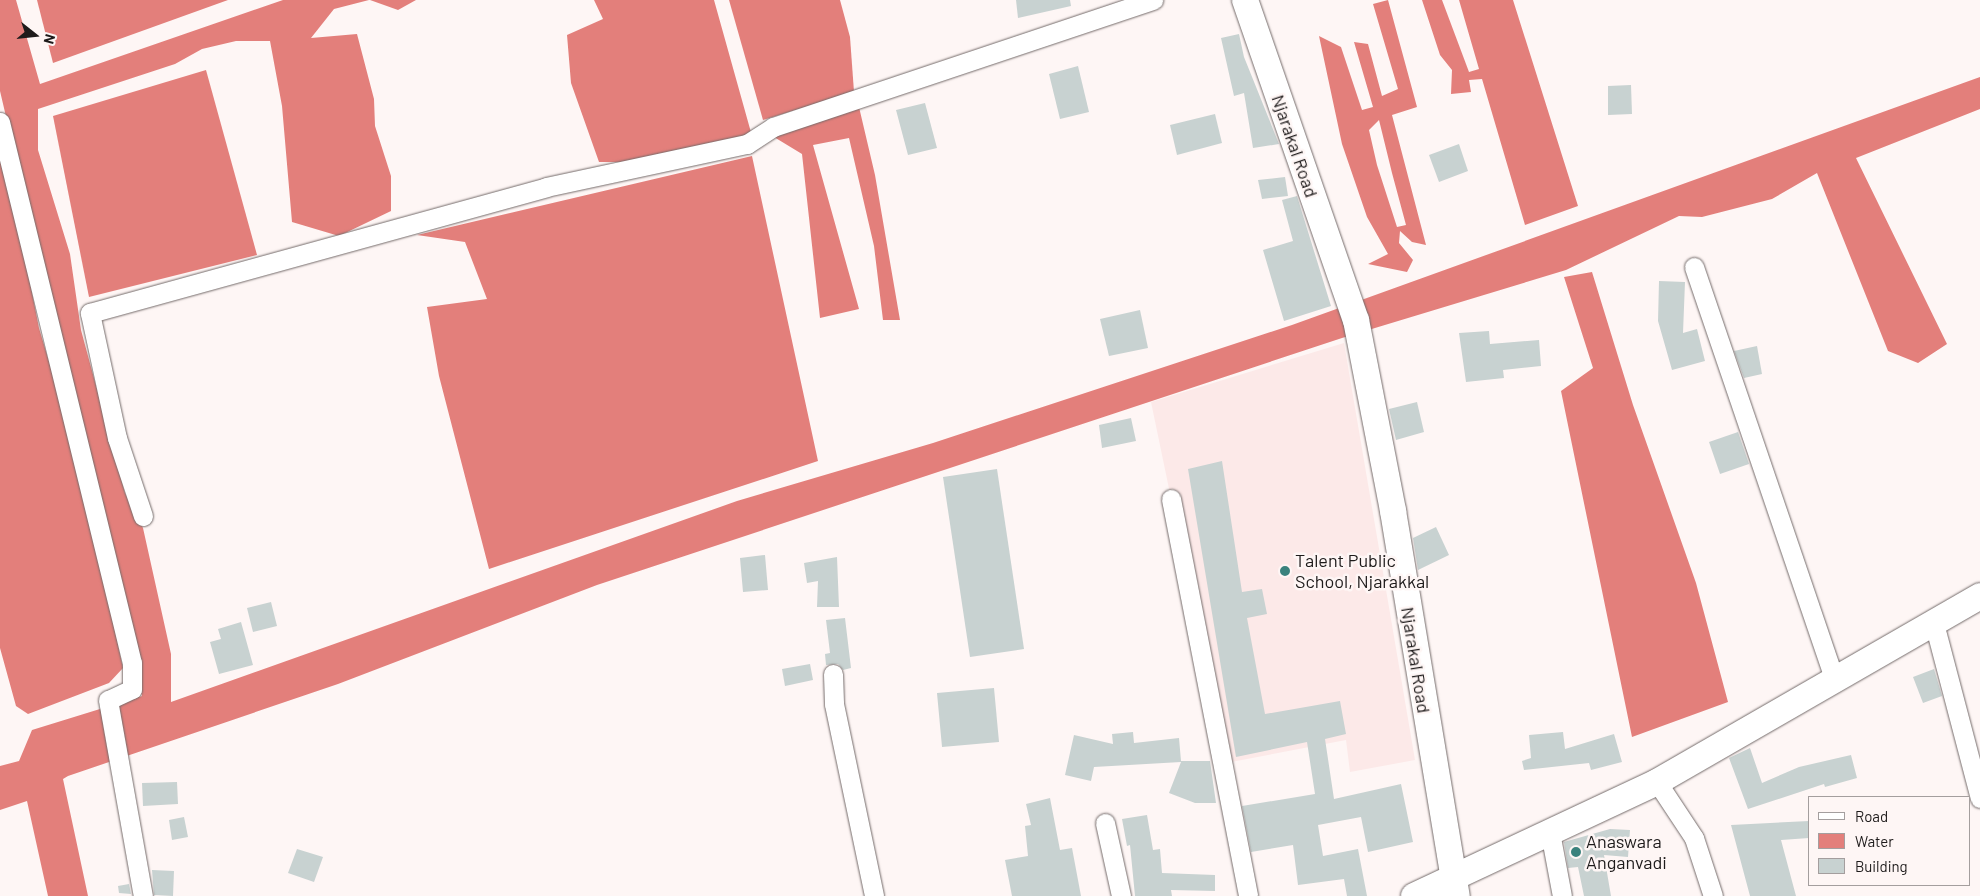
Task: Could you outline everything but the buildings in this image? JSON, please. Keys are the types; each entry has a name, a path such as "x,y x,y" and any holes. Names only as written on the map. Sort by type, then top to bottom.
{"main road":[{"name":"Njarakal Road","path":"1245,0 1346,293 1357,336 1393,511 1456,888"},
{"path":"1414,896 1456,888 1550,832 1657,782 1980,596"}],"street":[{"path":"143,516 117,438 90,313 546,187 747,144 773,127 1153,0"},
{"path":"0,122 132,663 132,689 108,700 143,896"},
{"path":"1694,267 1834,679"},
{"path":"1172,499 1248,896"},
{"path":"1934,623 1980,798"},
{"path":"833,674 834,704 874,896"},
{"path":"1657,782 1694,838 1713,896"},
{"path":"1105,823 1121,896"},
{"path":"1550,832 1562,896"}],"shaded area":[{"name":"Talent Public School, Njarakkal","path":"1344,343 1415,760 1350,772 1346,740 1226,763 1151,402"}],"water":[{"path":"0,0 16,0 40,84 283,0 369,0 334,9 311,38 357,34 374,99 375,126 391,176 391,211 339,236 292,222 282,106 270,41 236,41 202,49 175,64 38,109 38,150 70,254 81,330 125,493 143,528 171,654 171,702 737,501 933,443 1292,325 1980,77 1980,109 1856,158 1947,344 1918,363 1888,351 1817,173 1772,199 1702,217 1679,216 1566,270 1342,338 597,585 338,684 68,776 63,779 88,896 48,896 27,801 0,810 0,766 19,761 32,730 142,696 0,91"},
{"path":"37,0 228,0 53,63"},
{"path":"370,0 416,0 398,10"},
{"path":"594,0 714,0 752,136 627,162 599,162 571,83 567,35 603,19"},
{"path":"729,0 840,0 850,37 854,92 763,120"},
{"path":"1388,0 1417,107 1392,115 1426,245 1412,242 1400,231 1399,243 1413,260 1407,272 1368,264 1388,254 1367,217 1342,144 1319,36 1341,47 1362,110 1373,107 1354,42 1368,44 1382,96 1398,89 1373,4","holes":["1379,120 1406,225 1397,227 1377,165 1369,130"]},
{"path":"1422,0 1442,0 1469,72 1479,69 1459,0 1513,0 1578,206 1525,225 1482,79 1469,80 1471,92 1451,94 1452,70 1440,55"},
{"path":"206,70 257,255 89,297 53,116"},
{"path":"859,107 875,175 900,320 883,320 874,246 849,138 813,145 859,309 820,318 802,154 774,137"},
{"path":"0,130 39,328 81,469 123,668 109,683 28,714 16,706 0,648"},
{"path":"752,156 818,461 489,569 439,376 427,307 487,299 465,242 417,235"},
{"path":"1592,272 1633,405 1696,583 1728,702 1632,737 1561,391 1593,368 1564,277"}],"place":[{"name":"Talent Public School, Njarakkal","path":"1285,571"},
{"name":"Anaswara Anganvadi","path":"1576,852"}]}
